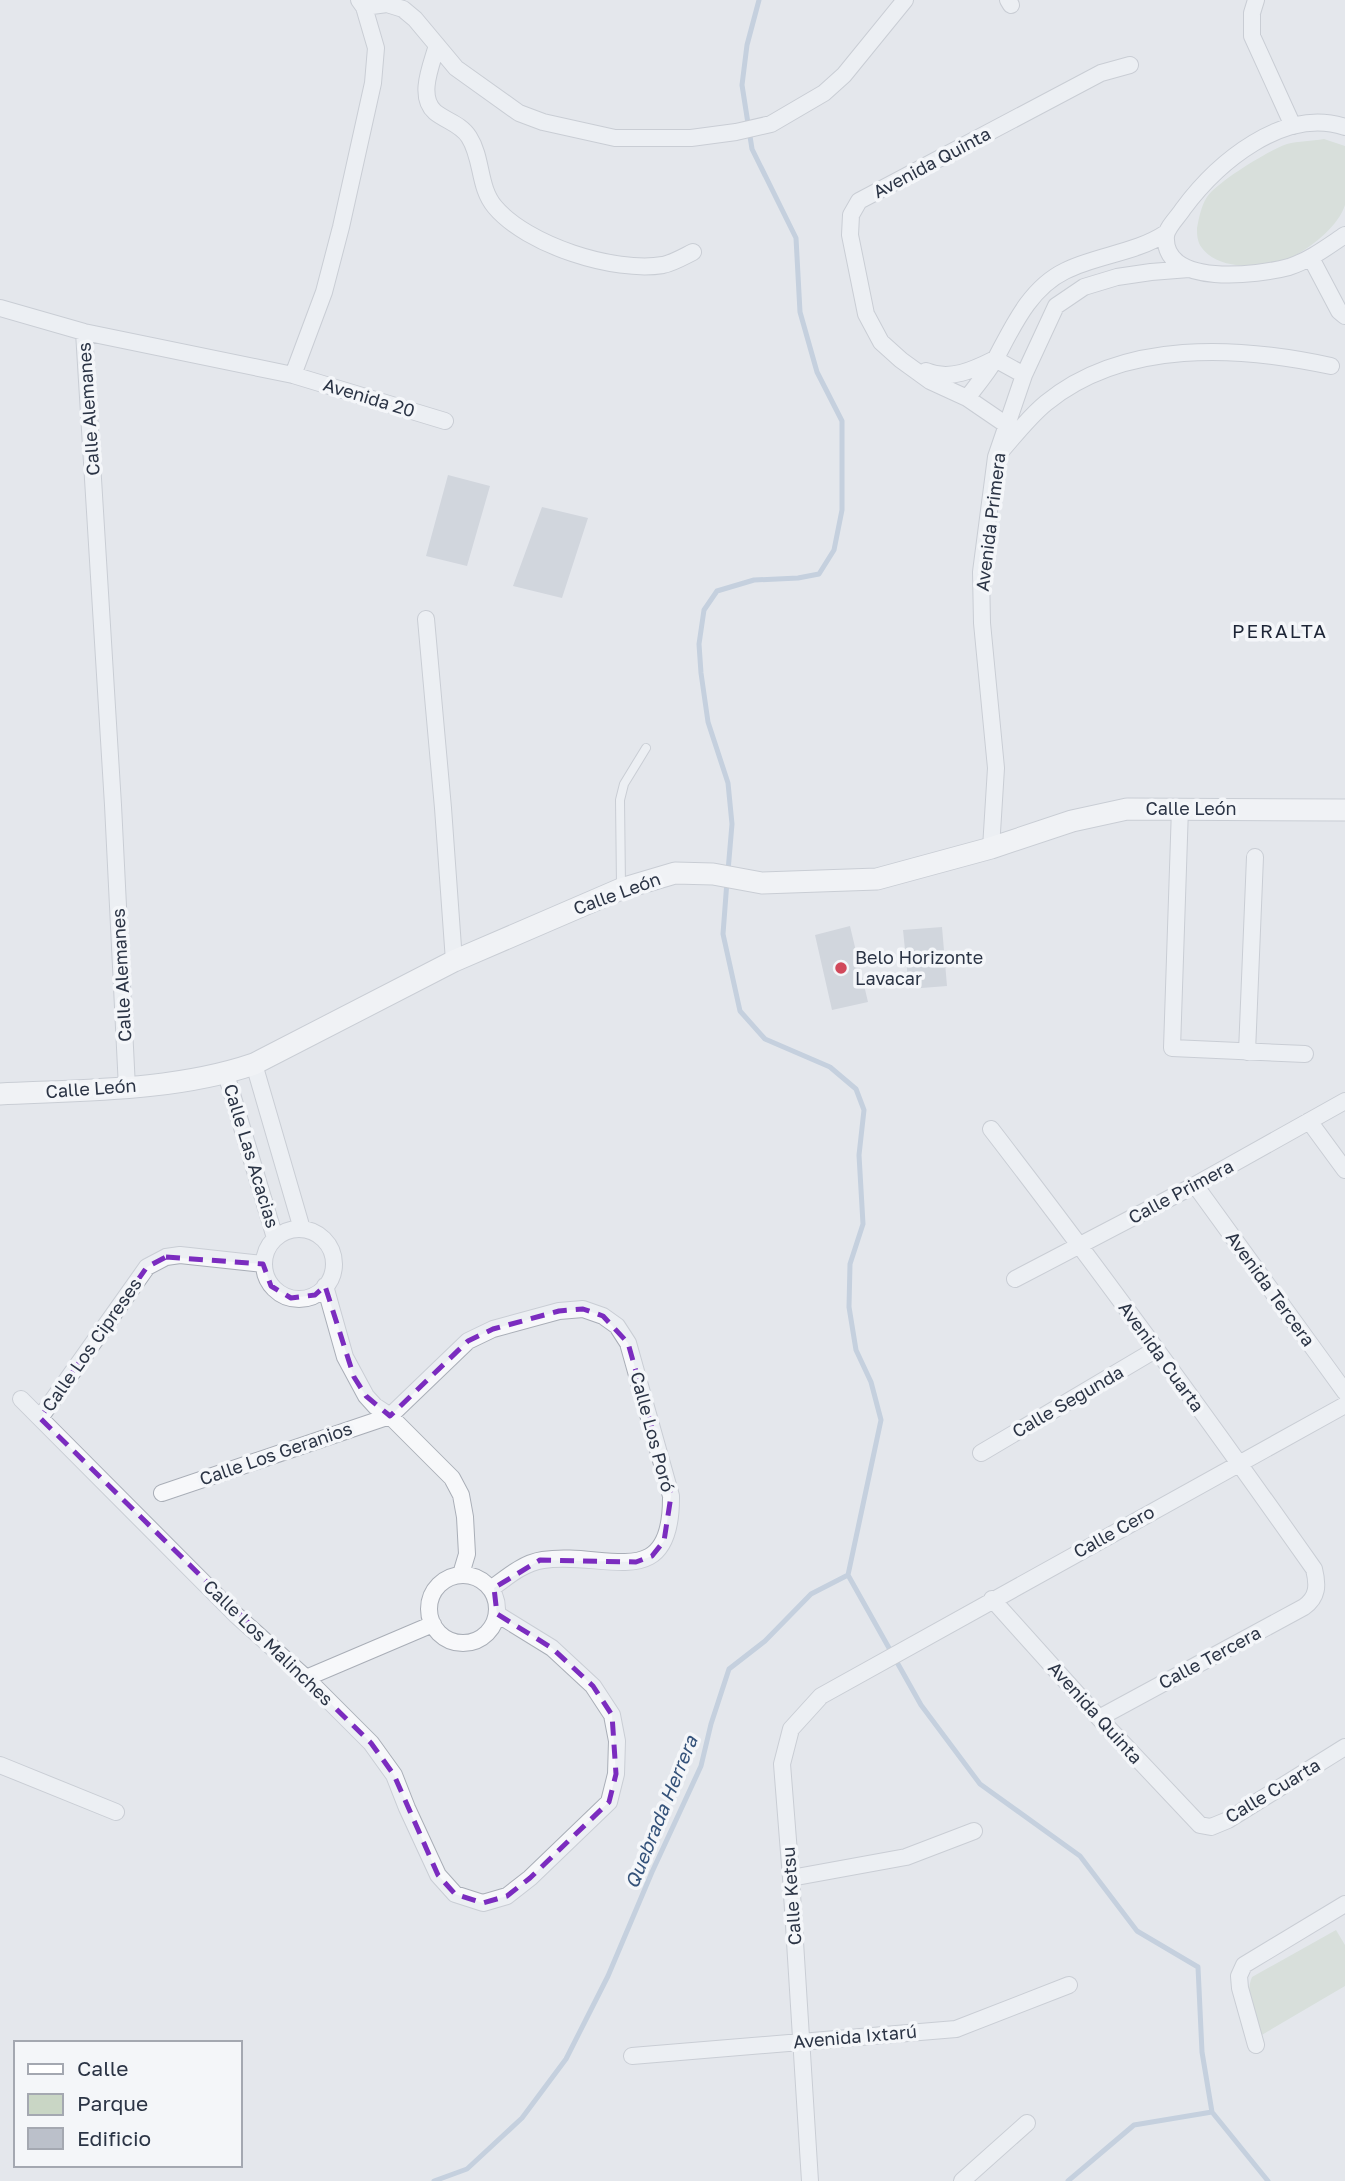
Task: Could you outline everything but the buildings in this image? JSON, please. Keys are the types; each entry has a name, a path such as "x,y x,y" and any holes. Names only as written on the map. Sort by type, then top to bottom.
{"main road":[{"name":"Calle León","path":"0,1094 127,1087 226,1074 254,1064 454,961 621,889 675,873 713,874 762,883 877,879 991,848 1086,818 1127,809 1345,810"}],"street":[{"path":"293,375 324,292 373,83 376,48 362,3 387,4 403,9 415,19 456,68 519,113 543,122 615,138 691,138 771,124 824,93 844,75 905,0"},
{"path":"1256,0 1252,13 1252,36 1293,126"},
{"path":"437,46 426,91 433,111 457,124 468,135 478,155 484,186 494,206 515,226 542,242 591,259 635,266 665,265 692,253"},
{"name":"Avenida Quinta","path":"1008,426 967,398 930,381 881,342 866,314 850,234 851,215 859,201 1101,72 1130,65"},
{"path":"967,398 1042,285 1065,271 1154,241 1166,233 1197,190 1242,150 1261,139 1293,126 1332,122 1345,127"},
{"path":"1166,233 1167,247 1176,262 1189,269"},
{"name":"Avenida Primera","path":"991,848 996,768 982,623 981,572 996,457 1024,374 1056,306 1084,287 1140,274 1189,269 1218,275 1246,274 1289,267 1311,258 1345,235"},
{"path":"1311,258 1339,312 1345,316"},
{"path":"0,308 84,332"},
{"name":"Calle Alemanes","path":"127,1087 84,332 293,375"},
{"path":"996,457 1045,404 1066,388 1116,366 1185,353 1291,357 1331,366"},
{"path":"995,359 1024,374"},
{"name":"Avenida Quinta","path":"906,364 932,374 943,375 972,371 995,359"},
{"name":"Avenida 20","path":"293,375 445,421"},
{"path":"426,620 454,961"},
{"path":"1180,808 1172,1048 1305,1054"},
{"path":"1247,1052 1255,857"},
{"name":"Calle Las Acacias","path":"254,1064 302,1229"},
{"name":"Calle Las Acacias","path":"226,1074 275,1238"},
{"name":"Calle Primera","path":"1015,1279 1195,1185 1345,1101"},
{"path":"1309,1121 1345,1170"},
{"name":"Avenida Cuarta","path":"991,1129 1080,1245 1314,1569 1316,1592"},
{"name":"Avenida Tercera","path":"1195,1185 1345,1392"},
{"name":"Calle Las Acacias","path":"263,1264 269,1245 283,1232 302,1229 313,1231 329,1246 334,1268 325,1286 345,1357 354,1377 375,1406 390,1416 452,1478 461,1495 467,1554 461,1574"},
{"name":"Calle Los Cipreses","path":"40,1418 147,1267 166,1256 180,1255 263,1264"},
{"path":"263,1264 271,1286 280,1294 291,1298 315,1295 325,1286"},
{"name":"Calle Los Poró","path":"390,1416 468,1341 492,1329 559,1311 583,1309 603,1315 617,1326 628,1343 671,1496 671,1521 664,1541 652,1556 636,1562 567,1558 540,1560 518,1569 491,1589"},
{"name":"Calle Segunda","path":"981,1453 1155,1350"},
{"name":"Calle Los Malinches","path":"21,1399 236,1615 306,1678 371,1743 394,1775 438,1875 455,1894 483,1903 507,1896 609,1802 616,1774 617,1741 612,1715 593,1686 552,1648 497,1614"},
{"name":"Calle Cero","path":"884,1661 1345,1405"},
{"name":"Calle Los Geranios","path":"162,1493 390,1416"},
{"path":"461,1574 483,1581 491,1589 497,1614 487,1633 468,1642 448,1639 439,1633 429,1614 429,1602 440,1583 461,1574"},
{"name":"Calle Tercera","path":"1098,1718 1304,1607 1310,1603 1316,1592"},
{"name":"Avenida Quinta","path":"992,1599 1098,1718 1200,1825"},
{"path":"306,1678 433,1624"},
{"name":"Calle Ketsu","path":"810,2181 782,1764 791,1729 821,1696 884,1661"},
{"name":"Calle Cuarta","path":"1200,1825 1211,1827 1228,1820 1345,1747"},
{"path":"0,1765 116,1812"},
{"path":"791,1878 906,1857 974,1831"},
{"path":"1256,2045 1240,1987 1239,1976 1244,1965 1345,1904"},
{"name":"Avenida Ixtarú","path":"632,2056 956,2029 1069,1985"},
{"path":"962,2181 1027,2123"}],"lane":[{"path":"621,889 620,800 624,785 646,748"}],"highlighted area":[{"path":"166,1257 263,1264 271,1286 291,1298 315,1295 325,1286 354,1377 366,1396 390,1416 468,1341 493,1329 559,1311 583,1309 603,1316 628,1343 671,1496 664,1541 652,1556 636,1562 540,1560 494,1588 497,1614 552,1648 593,1686 612,1715 616,1774 609,1802 530,1878 507,1896 483,1903 455,1894 438,1875 394,1775 371,1743 40,1418 147,1267"}],"green space":[{"path":"1324,139 1345,146 1345,205 1328,231 1291,258 1262,265 1228,264 1209,255 1202,248 1198,241 1197,228 1200,212 1207,197 1221,183 1279,147"},
{"path":"1336,1930 1345,1945 1345,1986 1260,2036 1250,1999 1252,1977"}],"waterway":[{"name":"Quebrada Herrera","path":"728,871 732,824 728,783 708,722 701,673 699,644 704,610 717,591 754,580 819,574 834,550 842,510 842,421 817,372 800,312 796,238 752,149 742,85 747,45 759,0"},
{"name":"Quebrada Herrera","path":"434,2181 467,2169 522,2118 566,2059 608,1976 701,1766 729,1669 765,1641 811,1594 848,1575 881,1420 871,1382 856,1350 849,1307 850,1264 863,1224 859,1155 864,1110 856,1089 830,1067 765,1039 740,1011 723,934 727,881"},
{"path":"848,1575 921,1705 980,1784 1080,1856 1137,1931 1198,1967 1202,2052 1212,2112 1268,2181"},
{"path":"1068,2181 1134,2125 1212,2112"}],"place":[{"name":"Belo Horizonte Lavacar","path":"841,968"}],"district":[{"name":"PERALTA","path":"1280,631"}]}
